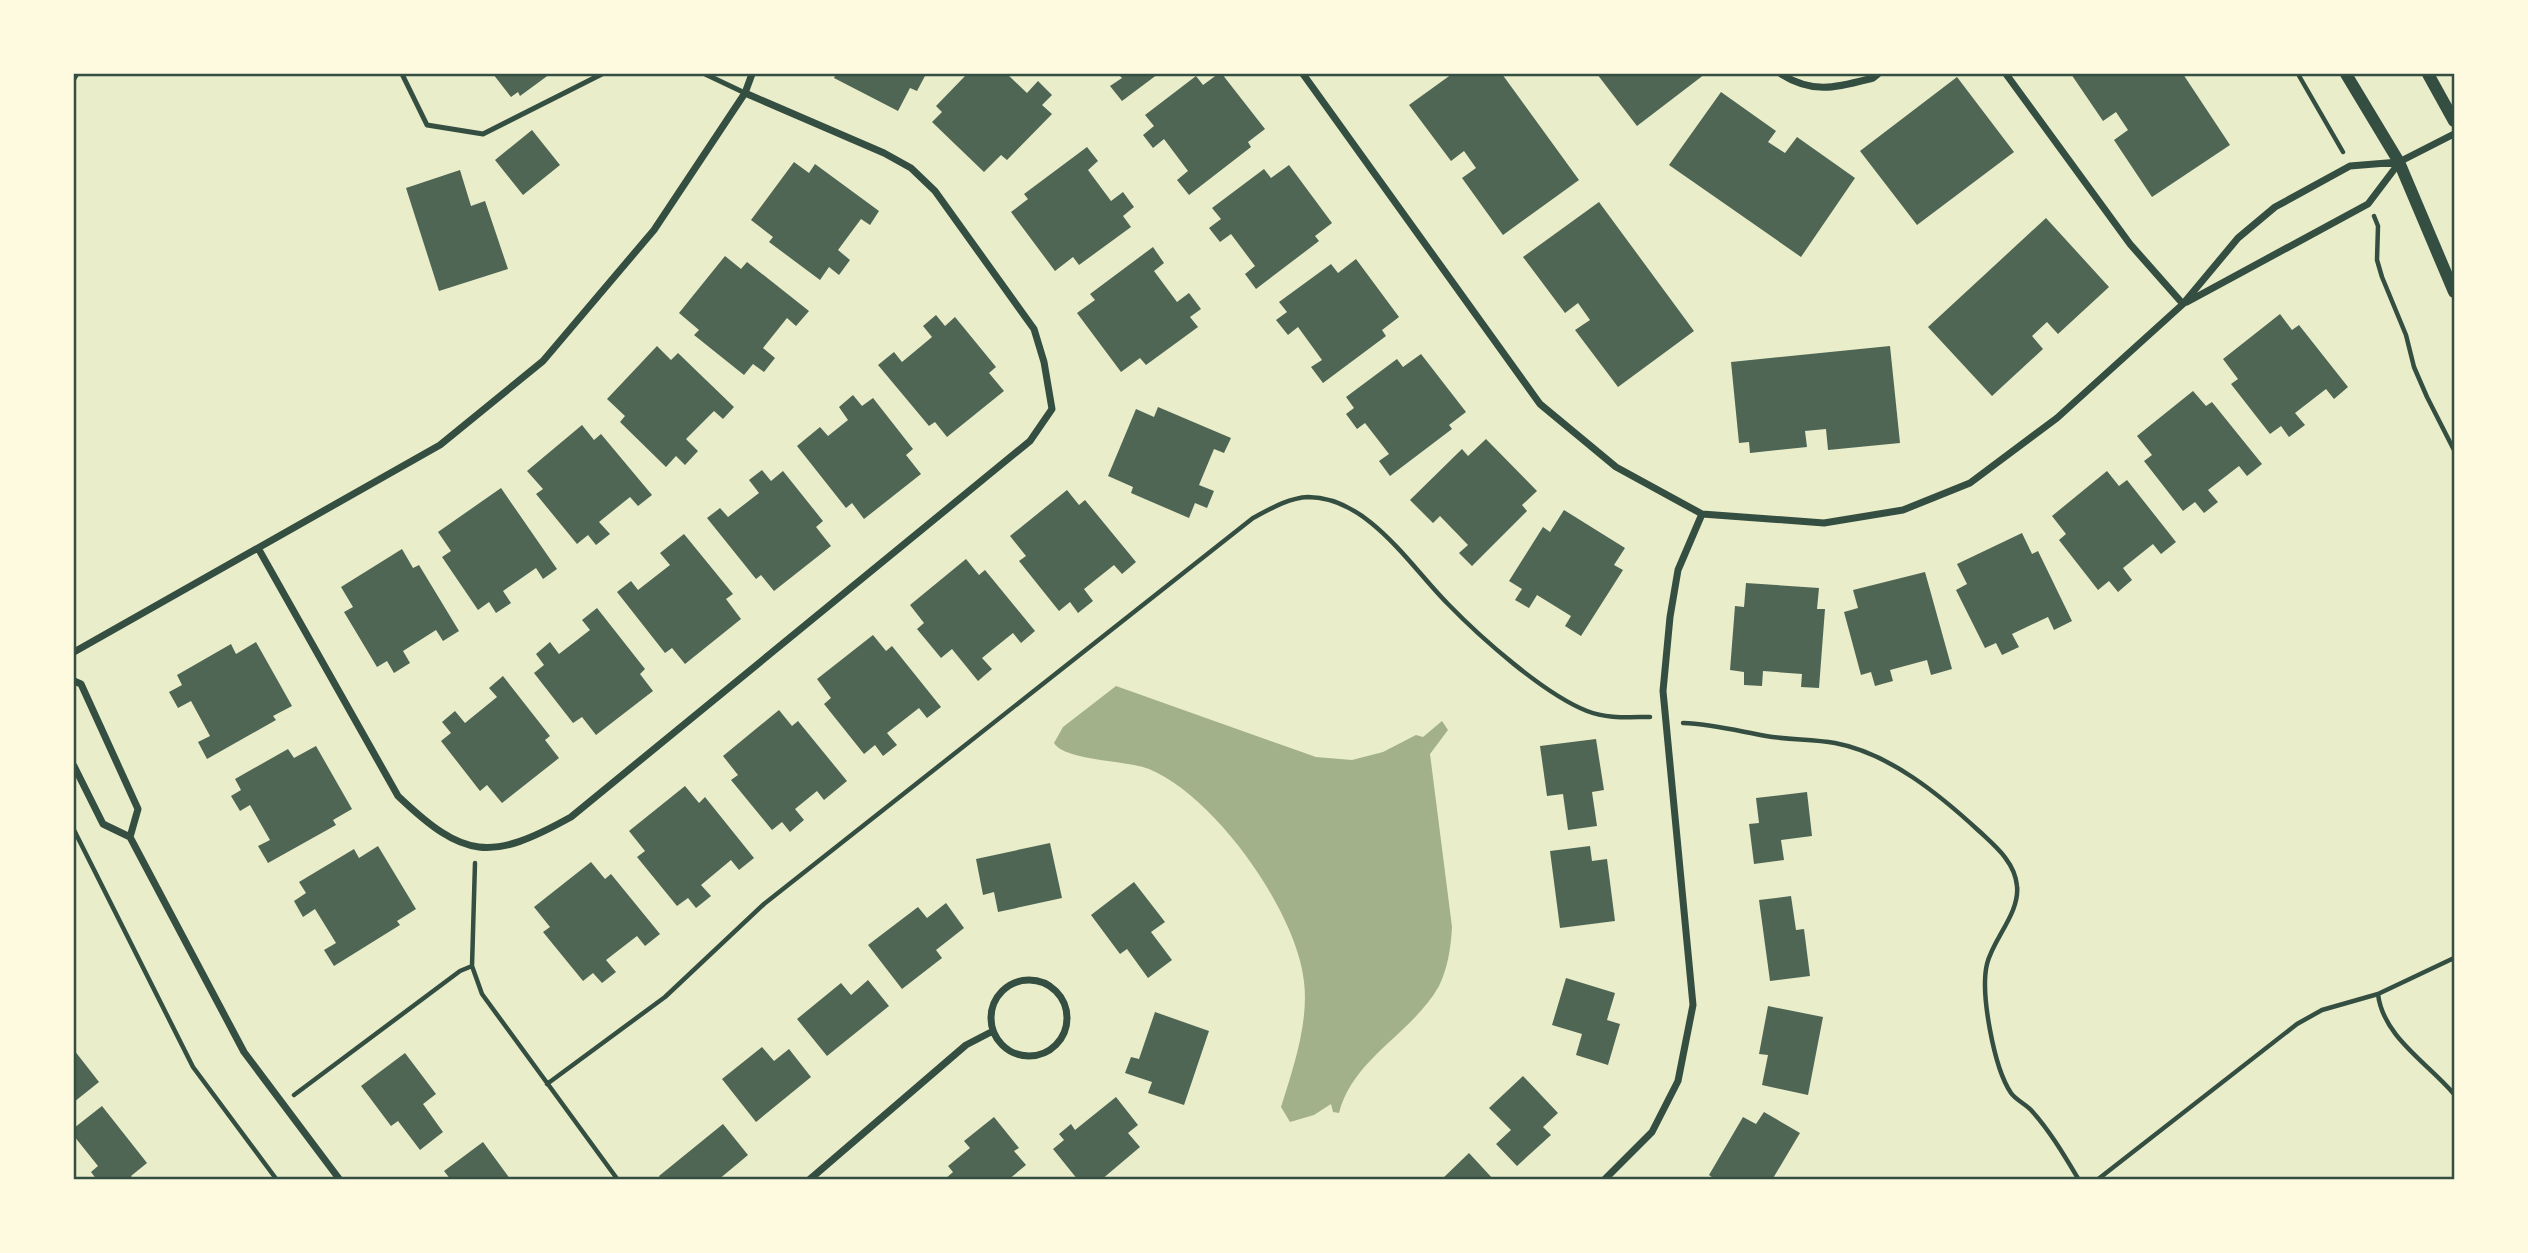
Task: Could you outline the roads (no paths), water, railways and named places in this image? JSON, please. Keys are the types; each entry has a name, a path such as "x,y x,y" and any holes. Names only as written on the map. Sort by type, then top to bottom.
{"street":[{"path":"74,652 440,445 542,361 654,230 745,93 752,74"},
{"path":"1303,74 1539,404 1616,467 1702,514 1824,523 1903,510 1970,483 2057,418 2183,304 2238,237 2274,207 2350,166 2399,162 2455,134"},
{"path":"1781,74 1796,83 1830,89 1873,78 1878,74"},
{"path":"2006,74 2130,244 2183,304"},
{"path":"2346,74 2399,162 2455,292"},
{"path":"2428,74 2455,121"},
{"path":"258,548 398,796 432,828 458,843 475,847 504,846 536,837 571,817 1030,441 1052,409 1044,362 1034,328 935,191 911,168 884,153 745,93"},
{"path":"2183,304 2368,204 2399,162"},
{"path":"1604,1180 1652,1132 1678,1080 1693,1005 1663,691 1670,617 1678,570 1702,514"},
{"path":"74,681 81,684 138,809 130,837"},
{"path":"74,766 103,824 130,837 244,1052 340,1180"},
{"path":"1017,982 1041,982 1051,988 1065,1008 1066,1021 1056,1044 1034,1056 1009,1051 993,1031 992,1008 1006,988 1017,982"},
{"path":"809,1180 966,1045 993,1031"}],"lane":[{"path":"402,74 427,125 483,134 602,74"},
{"path":"705,74 745,93"}]}
